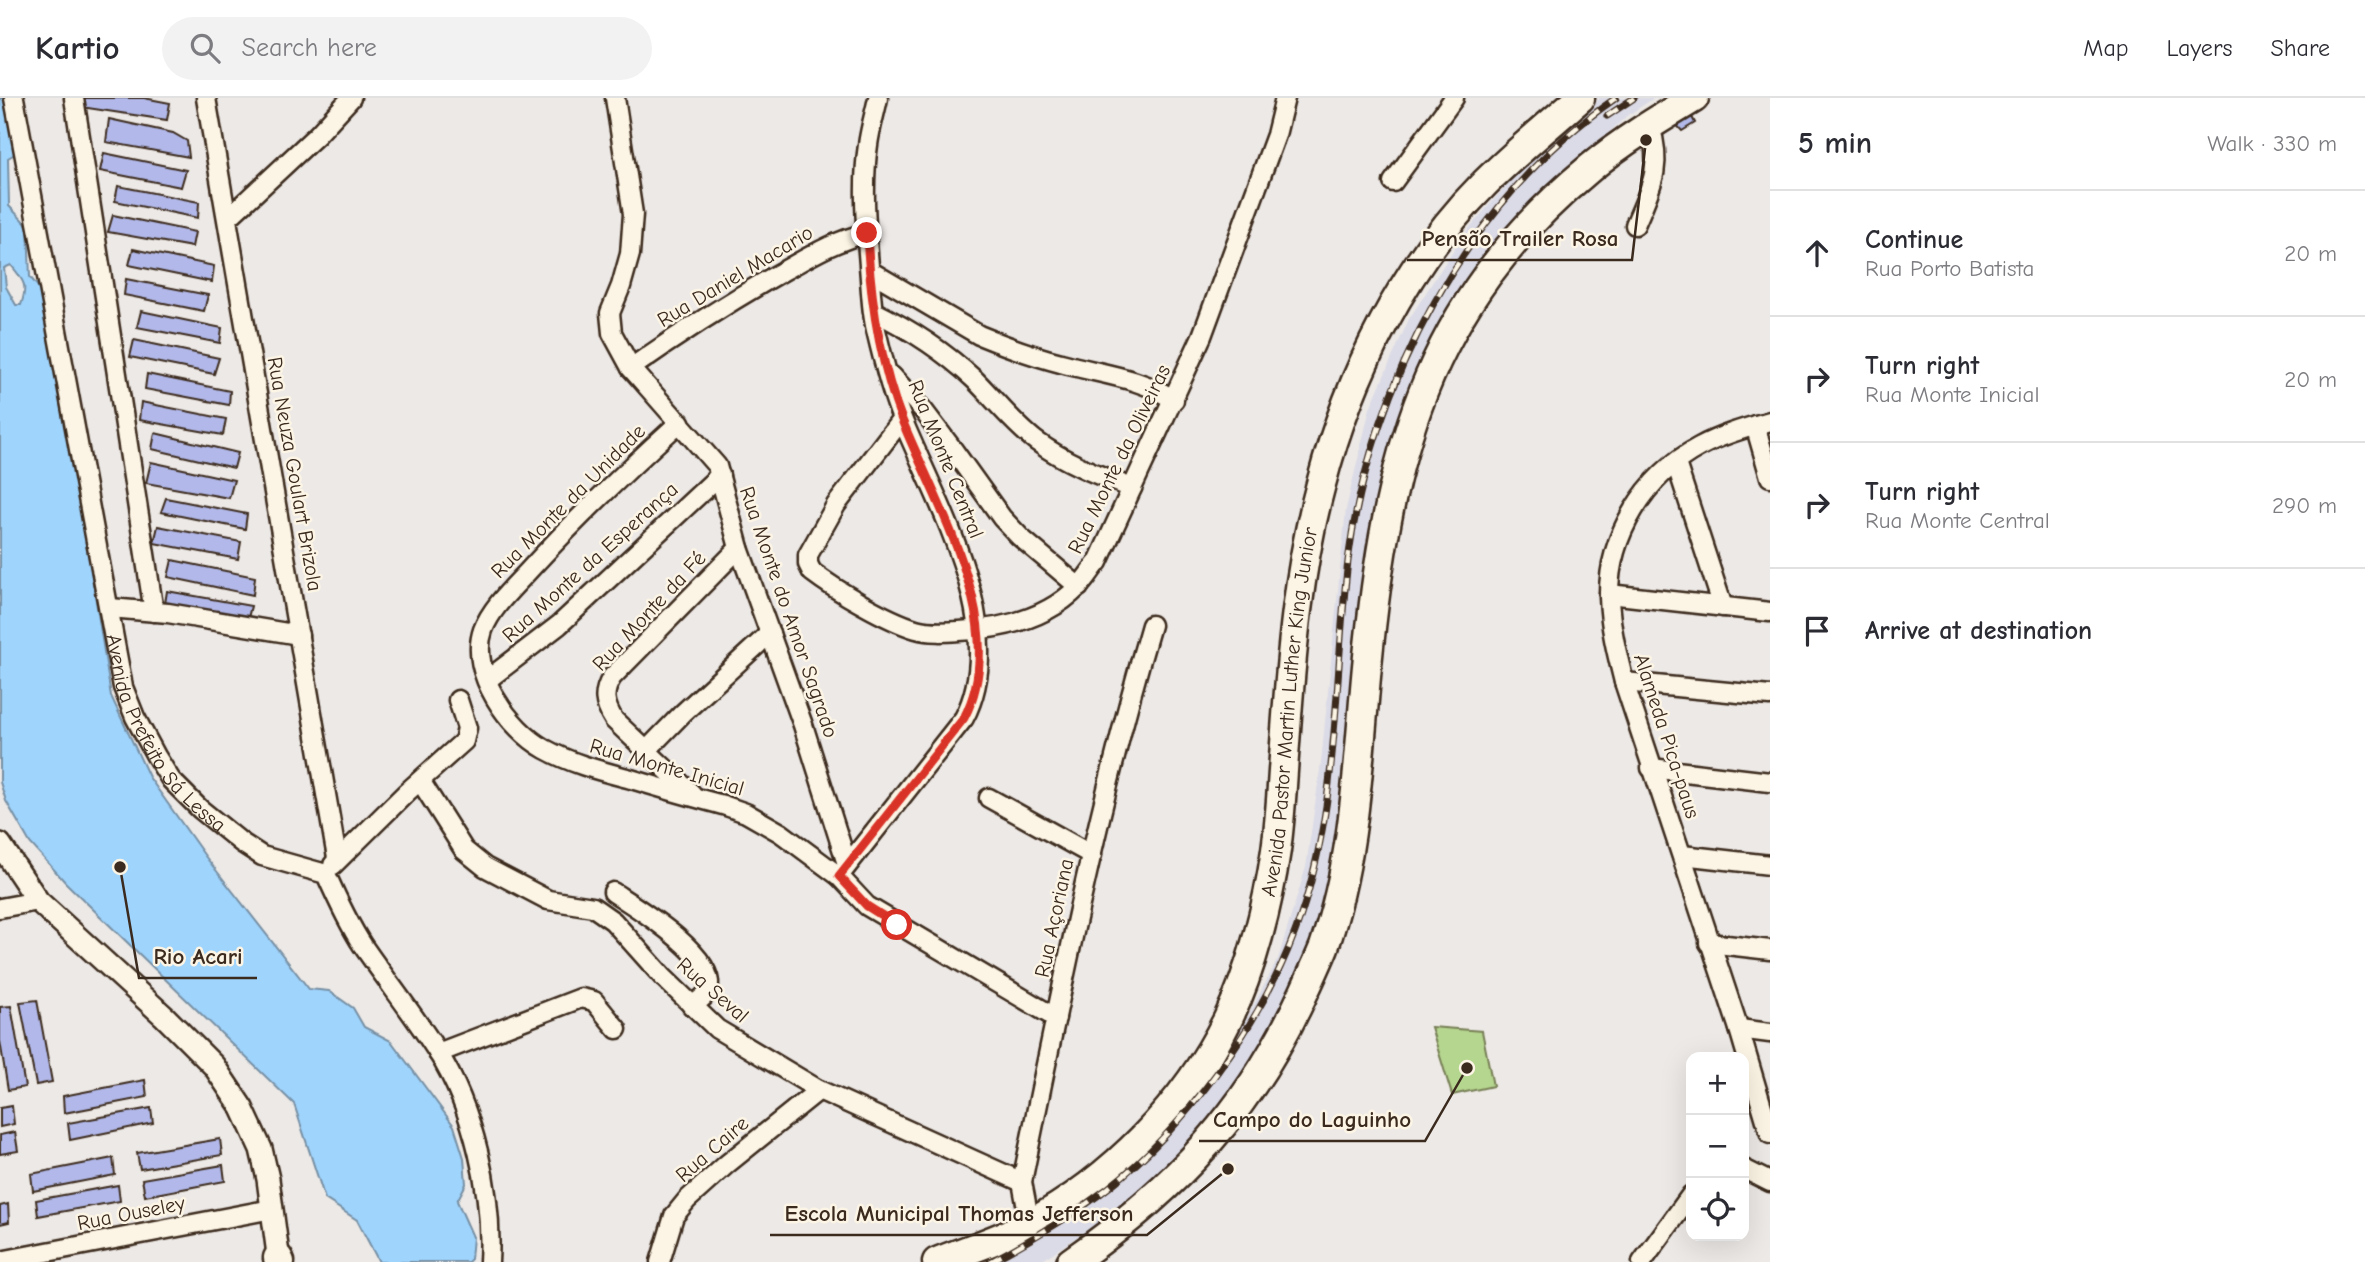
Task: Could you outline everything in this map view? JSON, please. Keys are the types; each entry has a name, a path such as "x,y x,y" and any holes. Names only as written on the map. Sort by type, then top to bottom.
{"main road":[{"name":"Avenida Pastor Martin Luther King Junior","path":"937,1262 1030,1224 1111,1168 1160,1119 1193,1079 1228,1019 1252,956 1276,849 1293,656 1307,542 1321,482 1369,349 1391,310 1458,212 1485,183 1580,98"},
{"path":"1071,1262 1167,1187 1211,1141 1255,1082 1288,1027 1323,949 1337,905 1353,829 1367,666 1386,518 1405,443 1422,393 1461,312 1515,238 1557,197 1592,165 1694,98"}],"street":[{"name":"Avenida Prefeito Sá Lessa","path":"13,98 123,687 135,717 171,780 200,809 262,856 326,874"},
{"path":"74,98 154,612"},
{"name":"Rua Neuza Goulart Brizola","path":"206,98 337,858"},
{"path":"228,218 317,135 351,98"},
{"name":"Rua Monte do Amor Sagrado","path":"614,98 634,214 630,254 610,313 610,324 618,346 631,368 717,466 739,548 803,725 843,870"},
{"name":"Rua Monte Central","path":"843,870 964,718 974,699 978,683 978,630 967,577 952,531 902,419 873,311 865,171 878,98"},
{"name":"Rua Monte da Oliveiras","path":"902,419 836,505 808,555 808,564 819,577 907,626 937,632 1009,625 1054,607 1079,587 1098,562 1202,336 1276,135 1286,98"},
{"path":"1393,182 1454,98"},
{"path":"1635,225 1655,173 1655,143 1650,126"},
{"name":"Rua Daniel Macario","path":"631,368 687,329 763,282 843,239 867,233"},
{"path":"870,271 979,335 1021,352 1150,385 1174,400"},
{"path":"873,311 894,321 946,355 1034,439 1066,461 1132,488"},
{"path":"888,372 923,410 1002,518 1020,537 1079,587"},
{"name":"Rua Monte da Unidade","path":"479,654 483,630 508,593 584,511 680,422"},
{"path":"1763,423 1770,477"},
{"name":"Alameda Pica-paus","path":"1763,423 1698,448 1658,477 1644,494 1625,526 1615,556 1609,594 1614,641 1624,682 1768,1125"},
{"path":"1676,463 1723,607"},
{"name":"Rua Monte da Esperança","path":"487,680 559,625 720,475"},
{"name":"Rua Monte da Fé","path":"696,798 614,720 607,709 604,696 608,684 642,645 739,548"},
{"path":"1609,594 1770,612"},
{"path":"110,608 154,612 299,635"},
{"name":"Rua Açoriana","path":"1030,1224 1022,1182 1092,855 1131,694 1151,625"},
{"path":"645,751 718,679 770,633"},
{"name":"Rua Monte Inicial","path":"479,654 495,699 509,719 543,748 575,764 747,813 843,870 867,906 1056,1018"},
{"path":"1624,682 1770,696"},
{"path":"458,700 467,728 466,738 337,858 326,874 362,944 438,1053 461,1101 478,1150 488,1199 489,1262"},
{"path":"1651,768 1770,782"},
{"name":"Rua Seval","path":"421,782 464,850 485,867 548,900 593,907 613,921 717,1029 819,1090 1022,1182"},
{"path":"989,798 1092,855"},
{"path":"0,844 38,901 165,1017 214,1066 242,1108 261,1150 268,1179 278,1261"},
{"path":"1682,855 1770,865"},
{"path":"613,892 658,922 696,957 705,969 710,985 708,991 692,1006"},
{"path":"0,908 38,901"},
{"path":"1709,943 1770,950"},
{"path":"438,1053 581,998 594,1001 617,1029"},
{"path":"1739,1030 1770,1033"},
{"name":"Rua Caire","path":"660,1262 674,1216 687,1200 819,1090"},
{"path":"1749,1172 1770,1182"},
{"path":"1642,1262 1686,1202"},
{"name":"Rua Ouseley","path":"0,1261 272,1209"}],"shaded area":[{"path":"1600,98 1654,98 1627,116 1547,189 1491,250 1437,334 1401,415 1371,513 1359,618 1348,771 1333,875 1304,968 1267,1039 1204,1128 1121,1208 1039,1262 965,1262 1174,1117 1241,1029 1278,959 1306,867 1321,763 1346,509 1370,408 1409,319 1463,235 1534,154"}],"green space":[{"path":"1431,1027 1482,1031 1493,1086 1452,1095"}],"water":[{"path":"0,98 10,98 20,151 8,158 9,206 28,226 30,277 40,289 59,366 111,696 149,777 205,856 309,989 329,991 353,1008 364,1027 391,1041 454,1126 464,1158 466,1184 457,1201 473,1237 471,1259 468,1262 379,1262 357,1220 325,1199 294,1104 66,883 30,843 6,801 0,782","holes":["11,265 22,279 24,293 21,305 16,305 6,287 4,268"]}],"building":[{"path":"84,98 144,98 170,103 167,120 81,107"},
{"path":"1690,113 1695,123 1682,131 1673,121"},
{"path":"109,119 173,133 187,141 189,157 106,142"},
{"path":"104,153 186,170 181,187 100,171"},
{"path":"118,186 199,202 198,218 115,201"},
{"path":"113,215 195,232 192,247 108,232"},
{"path":"133,249 214,266 212,282 129,265"},
{"path":"126,279 208,295 204,311 124,295"},
{"path":"141,311 222,328 220,343 137,327"},
{"path":"134,340 219,358 214,374 130,357"},
{"path":"147,374 230,391 229,405 145,389"},
{"path":"141,402 226,419 223,435 139,420"},
{"path":"155,433 238,453 234,468 152,449"},
{"path":"151,462 234,480 229,498 146,483"},
{"path":"166,498 247,514 245,529 161,512"},
{"path":"158,526 241,542 238,559 154,543"},
{"path":"172,560 255,577 253,595 168,577"},
{"path":"167,591 251,606 247,622 164,610"},
{"path":"37,1000 52,1082 36,1085 20,1002"},
{"path":"11,1006 25,1087 8,1090 0,1041 0,1007"},
{"path":"145,1080 147,1097 64,1113 63,1096"},
{"path":"12,1106 14,1124 0,1127 0,1108"},
{"path":"151,1108 153,1123 70,1140 68,1123"},
{"path":"15,1132 18,1151 0,1154 0,1135"},
{"path":"220,1139 222,1155 140,1169 137,1153"},
{"path":"113,1158 115,1175 33,1191 31,1174"},
{"path":"223,1165 225,1181 145,1196 142,1179"},
{"path":"118,1185 120,1201 38,1216 36,1200"},
{"path":"8,1204 9,1222 0,1224 0,1206"}],"railway":[{"path":"990,1262 1080,1208 1137,1164 1165,1136 1218,1072 1262,1002 1295,932 1310,887 1328,795 1348,561 1360,495 1378,429 1403,364 1435,302 1472,243 1515,188 1563,140 1616,98"},
{"path":"1607,116 1634,98"}],"place":[{"name":"Pensão Trailer Rosa","path":"1646,140"},
{"name":"Rio Acari","path":"120,867"},
{"name":"Campo do Laguinho","path":"1467,1068"},
{"name":"Escola Municipal Thomas Jefferson","path":"1228,1169"}],"route":[{"path":"867,233 873,311 879,341 902,419 952,531 967,577 979,647 978,683 974,699 964,718 839,876 867,906 897,925"}]}
